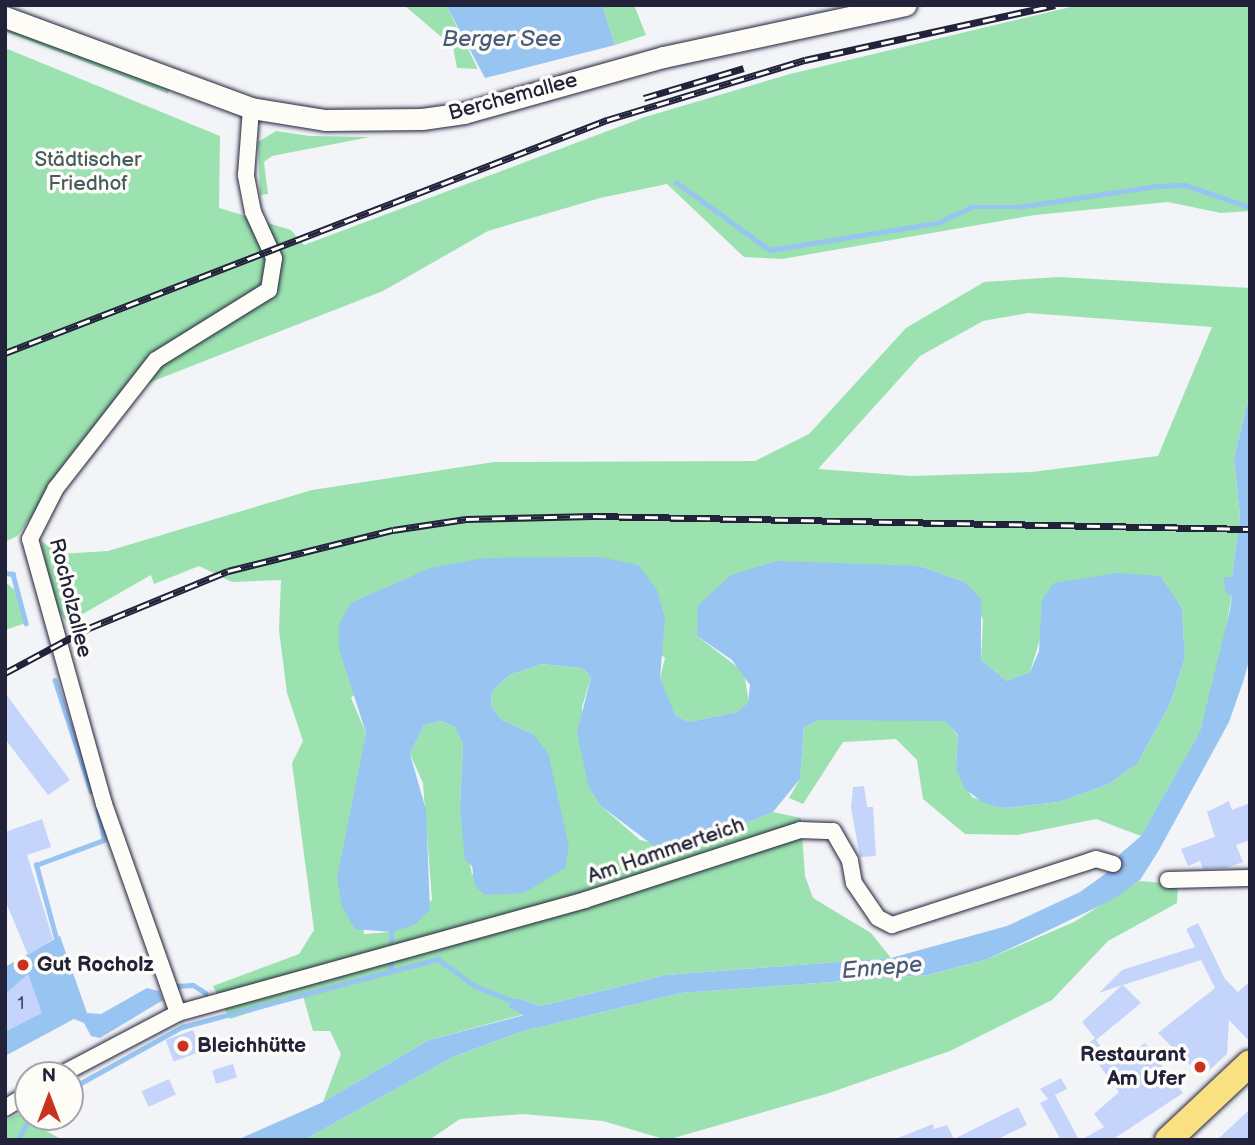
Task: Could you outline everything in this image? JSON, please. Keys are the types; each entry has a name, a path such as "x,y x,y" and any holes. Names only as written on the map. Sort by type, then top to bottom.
{"main road":[{"path":"1168,1140 1250,1063"}],"street":[{"name":"Berchemallee","path":"5,17 251,108 325,120 464,113 650,60 905,5"},
{"name":"Rocholzallee","path":"178,1013 104,804 30,538 56,488 156,360 269,290 274,258 253,212 246,175 251,108"},
{"name":"Am Hammerteich","path":"178,1013 585,900 800,830 833,831 850,861 853,883 878,918 892,925 1096,859 1114,864"},
{"path":"1168,880 1250,878"},
{"path":"84,1062 178,1013"}],"green space":[{"path":"404,5 446,5 478,69 457,68 453,47"},
{"path":"602,5 634,5 646,35 615,45"},
{"name":"Städtischer Friedhof","path":"1079,5 1250,5 1250,211 1221,213 1168,202 1035,215 782,259 744,257 667,184 600,198 488,231 383,291 123,393 17,536 5,542 5,48 220,136 219,208 291,230 304,245 645,117 790,74"},
{"path":"5,27 169,90 168,94 5,31"},
{"path":"276,131 309,136 370,137 272,156 264,162 268,194 260,195 258,142"},
{"path":"1059,277 1250,288 1250,392 1234,458 1240,517 1232,578 1224,577 1232,595 1223,644 1200,733 1141,836 1096,819 1017,835 965,834 923,799 917,760 896,739 843,742 803,804 789,798 800,779 804,727 820,720 945,720 958,736 956,769 972,797 1004,808 1059,802 1109,784 1137,764 1170,704 1185,658 1182,608 1159,576 1041,636 1030,672 1007,681 981,660 983,620 965,582 920,566 697,636 744,672 749,703 737,712 689,722 675,715 664,694 660,678 665,658 523,559 484,558 351,698 366,733 356,798 364,934 391,932 432,900 423,783 410,754 424,725 442,721 455,727 463,744 460,806 472,875 533,734 502,720 491,706 492,692 509,675 542,664 582,668 591,677 582,707 589,788 601,806 640,840 684,849 773,812 801,818 805,876 813,898 871,933 891,958 666,975 541,1006 517,998 525,1014 429,1040 323,1102 341,1054 330,1031 313,1031 303,996 230,1019 213,986 299,954 314,930 292,763 303,741 287,693 279,630 281,580 232,582 199,566 154,584 151,575 67,623 53,602 41,541 60,554 108,551 312,490 494,462 755,461 809,434 906,328 984,282","holes":["1028,313 1212,327 1158,456 1032,472 912,476 818,469 920,356 983,321"]},
{"path":"5,582 16,591 26,623 5,630"},
{"path":"1139,881 1178,884 1177,903 1108,941 1052,1000 950,1051 826,1094 667,1140 603,1121 523,1114 460,1119 429,1140 304,1140 453,1057 520,1032 681,993 929,975 988,959 1074,922"},
{"path":"14,1116 14,1131 47,1131 62,1140 5,1140 5,1121"}],"water":[{"name":"Berger See","path":"446,5 602,5 615,45 485,78"},
{"name":"Ennepe","path":"1250,392 1250,657 1229,722 1140,880 1112,900 988,959 928,975 681,993 520,1032 453,1057 304,1140 237,1140 323,1102 429,1040 524,1015 508,1007 517,998 541,1006 666,975 891,958 1007,926 1080,892 1112,869 1120,854 1141,836 1200,732 1230,610 1232,596 1225,592 1224,577 1232,577 1240,517 1234,458"},
{"path":"600,557 638,565 657,590 665,619 660,678 675,715 689,722 737,712 748,703 750,685 732,660 697,636 698,605 731,575 777,561 920,566 965,582 981,599 981,660 1007,681 1030,672 1039,651 1042,600 1054,583 1116,573 1160,576 1182,608 1185,658 1170,704 1137,764 1109,784 1059,802 1004,808 984,803 965,789 956,769 958,735 945,721 820,720 804,727 800,779 773,812 684,849 658,849 601,806 589,788 577,733 591,677 582,668 542,664 509,675 492,692 491,706 502,720 533,734 548,753 569,847 565,868 524,893 485,895 475,886 472,866 465,860 460,806 463,744 455,727 442,721 424,725 410,754 426,810 430,910 414,925 391,932 355,929 342,907 337,878 366,733 339,649 339,624 351,603 430,568 484,558"},
{"path":"60,936 87,1013 101,1014 147,988 159,991 163,1000 100,1038 91,1036 84,1023 74,1019 5,1056 5,967"}],"building":[{"path":"5,693 70,780 48,795 5,739"},
{"path":"864,786 867,807 873,807 876,856 860,857 851,808 853,787"},
{"path":"1229,801 1232,810 1250,803 1250,840 1236,845 1243,862 1226,868 1203,869 1200,861 1188,866 1181,849 1215,837 1207,812"},
{"path":"42,819 51,847 27,855 53,939 28,955 5,900 5,832"},
{"path":"1198,923 1225,979 1238,992 1250,981 1250,1042 1229,1020 1227,1054 1202,1077 1158,1033 1215,988 1201,960 1123,985 1141,1003 1096,1040 1115,1065 1145,1043 1183,1093 1112,1140 1081,1140 1104,1127 1094,1114 1119,1092 1085,1046 1095,1038 1082,1022 1122,985 1099,993 1122,970 1195,947 1186,929"},
{"path":"28,974 42,1013 5,1032 5,994"},
{"name":"Bleichhütte","path":"193,1030 201,1052 174,1062 166,1040"},
{"path":"233,1064 237,1077 216,1084 212,1070"},
{"path":"1061,1078 1067,1089 1055,1095 1079,1140 1061,1140 1040,1103 1048,1099 1040,1089"},
{"path":"169,1079 176,1095 149,1107 142,1091"},
{"path":"1018,1107 1027,1125 996,1140 893,1140 933,1124 934,1129 947,1125 954,1139"},
{"path":"1250,1109 1250,1140 1217,1140 1232,1126"}],"waterway":[{"path":"676,182 770,250 937,223 971,207 1018,207 1157,186 1185,185 1250,207"},
{"path":"5,573 13,574 26,623"},
{"path":"55,680 91,791"},
{"path":"56,938 36,865 104,840 98,811"},
{"path":"391,932 391,941"},
{"path":"84,1081 182,1027 438,959 475,986 518,1003"},
{"path":"390,971 391,963"},
{"path":"175,986 193,985 206,993"},
{"path":"18,1140 23,1131"}],"railway":[{"path":"5,353 607,120 805,60 1055,5"},
{"path":"644,98 744,68"},
{"path":"5,673 89,628 228,571 393,530 466,519 593,516 1250,529"}],"place":[{"name":"Gut Rocholz","path":"23,965"},
{"name":"Bleichhütte","path":"183,1046"},
{"name":"Restaurant Am Ufer","path":"1200,1067"}]}
